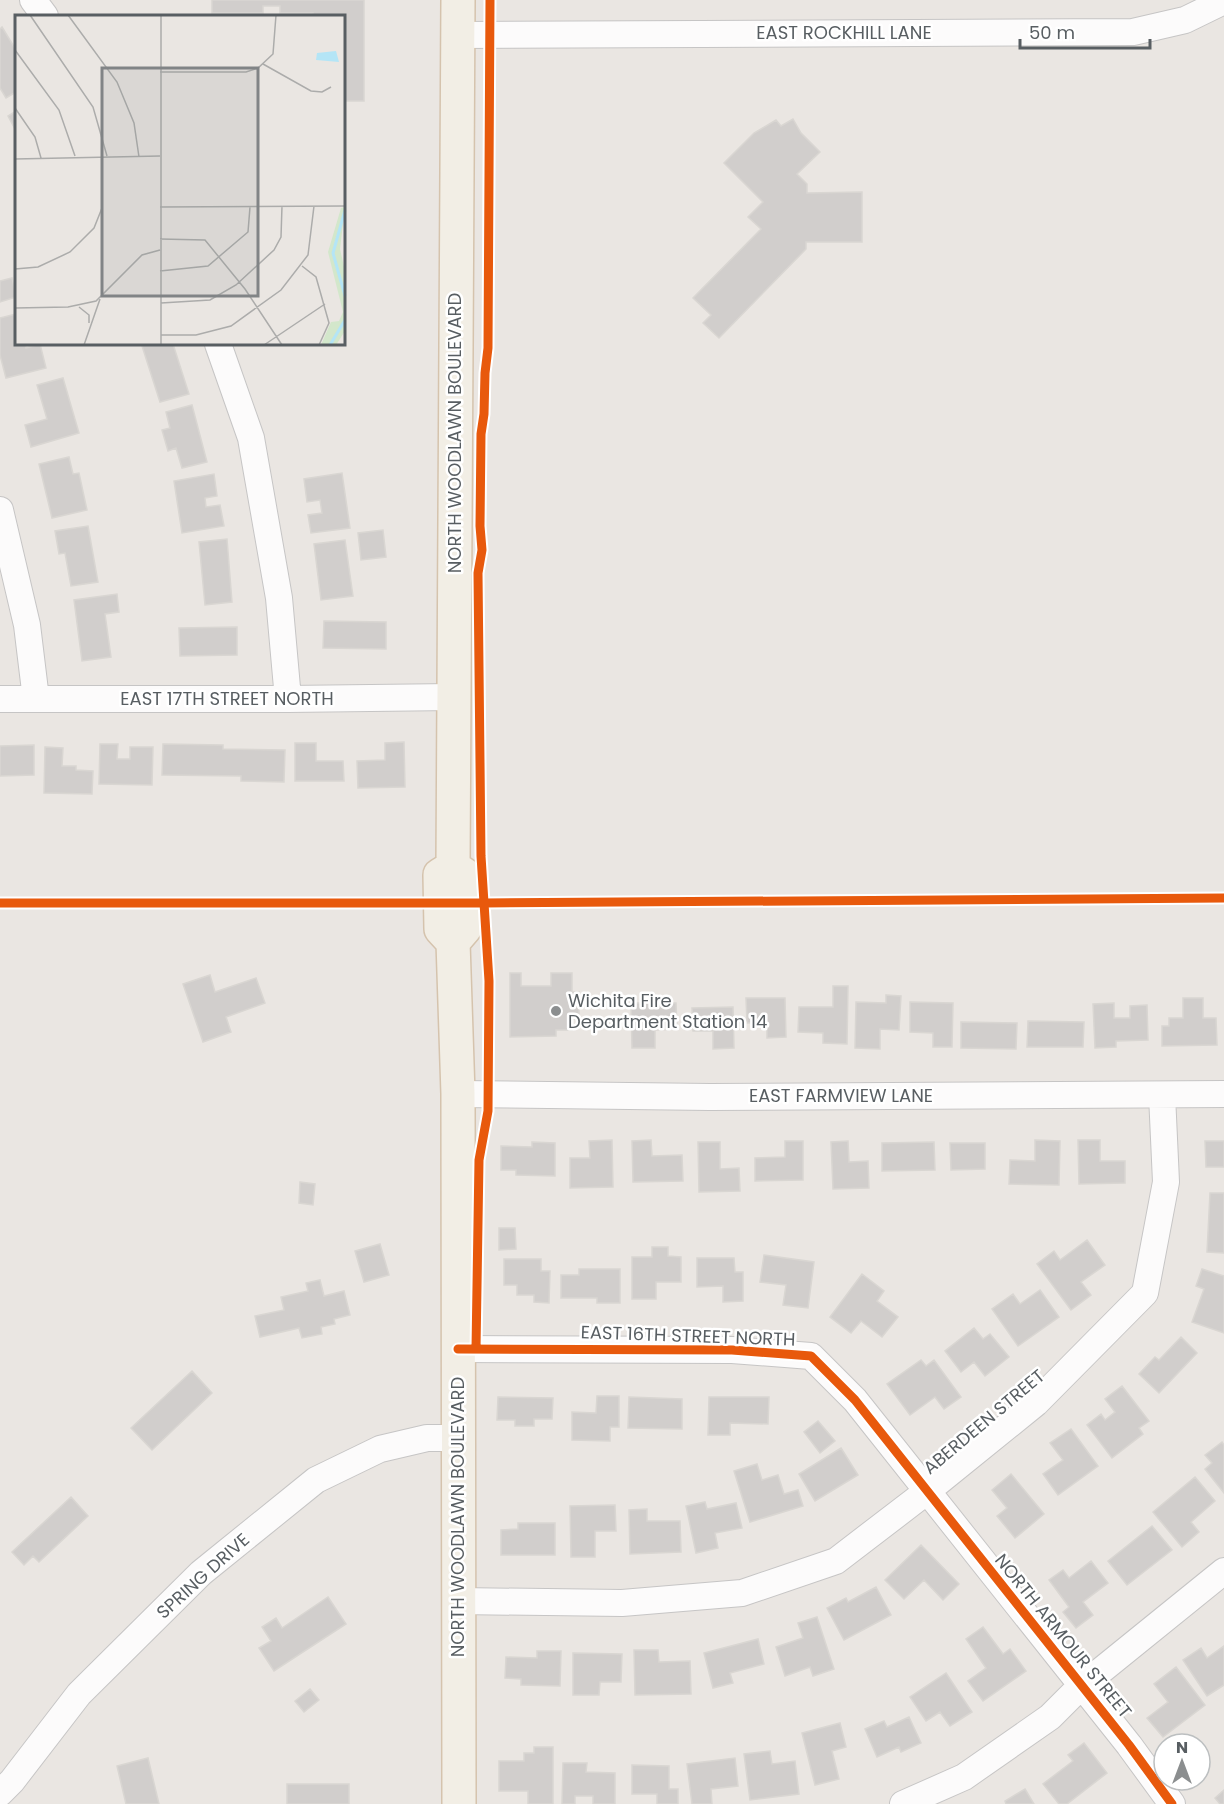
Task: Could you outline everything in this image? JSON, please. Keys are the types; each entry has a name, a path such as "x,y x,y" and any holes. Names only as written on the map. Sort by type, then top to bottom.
{"main road":[{"name":"NORTH WOODLAWN BOULEVARD","path":"458,0 453,867 440,874 440,884 441,929 453,942 458,1094 459,1804"}],"street":[{"path":"33,0 44,15"},
{"name":"EAST ROCKHILL LANE","path":"458,34 1133,32 1185,20 1224,1"},
{"path":"218,345 250,438 279,598 288,699"},
{"path":"0,510 27,625 36,699"},
{"name":"EAST 17TH STREET NORTH","path":"0,699 453,697"},
{"name":"EAST FARMVIEW LANE","path":"458,1094 710,1096 1224,1094"},
{"name":"ABERDEEN STREET","path":"458,1601 622,1603 742,1593 836,1561 1036,1403 1145,1293 1166,1182 1162,1095"},
{"name":"EAST 16TH STREET NORTH","path":"458,1349 732,1350 811,1356 855,1400 926,1492"},
{"name":"SPRING DRIVE","path":"4,1791 79,1694 201,1573 316,1480 380,1449 427,1438 458,1438"},
{"name":"NORTH ARMOUR STREET","path":"926,1492 1129,1745 1172,1804"},
{"path":"903,1804 964,1777 1050,1717 1082,1686 1224,1571"}],"building":[{"path":"212,0 364,0 364,101 345,101 345,15 280,13 280,6 263,6 263,13 212,13"},
{"path":"2,27 15,48 15,93 6,98 0,88 0,29"},
{"path":"15,112 15,129 8,116"},
{"path":"793,119 801,133 820,152 797,174 807,184 807,193 862,192 862,242 806,242 806,249 719,338 703,323 711,315 693,298 761,229 748,217 763,202 724,163 754,133 776,120 781,126"},
{"path":"12,278 15,297 0,302 0,281"},
{"path":"15,314 15,345 25,345 26,348 40,345 46,368 6,378 0,355 0,318"},
{"path":"173,345 189,394 160,402 142,346"},
{"path":"63,378 79,433 31,447 25,425 47,419 37,385"},
{"path":"192,405 207,462 182,468 176,448 168,451 162,430 170,428 166,412"},
{"path":"69,457 73,474 79,473 87,510 52,518 39,464"},
{"path":"342,473 350,528 311,533 308,515 322,513 320,500 307,502 304,479"},
{"path":"214,474 217,496 205,498 206,507 220,505 224,526 182,533 174,481"},
{"path":"88,526 98,582 71,586 65,553 59,554 55,531"},
{"path":"383,530 386,557 361,560 358,533"},
{"path":"227,539 232,602 205,605 199,542"},
{"path":"345,540 353,596 321,600 314,544"},
{"path":"117,594 119,612 105,614 111,657 82,661 74,600"},
{"path":"324,621 386,622 386,649 323,648"},
{"path":"237,627 237,655 180,656 179,628"},
{"path":"404,742 405,787 358,788 357,761 385,760 385,743"},
{"path":"295,743 316,743 316,761 343,761 344,781 295,781"},
{"path":"100,744 118,744 117,759 130,759 130,747 153,747 152,785 99,784"},
{"path":"163,744 223,745 223,749 285,750 284,782 241,781 241,776 162,775"},
{"path":"34,745 34,775 0,776 0,746"},
{"path":"45,747 63,748 62,766 76,766 76,770 93,771 92,794 44,793"},
{"path":"510,973 521,973 521,986 551,986 551,973 572,973 572,992 579,992 579,1019 572,1019 572,1030 556,1030 556,1036 510,1037"},
{"path":"210,975 215,992 256,978 265,1003 226,1017 231,1032 203,1042 183,984"},
{"path":"833,986 848,986 847,1044 823,1043 823,1033 798,1032 799,1007 833,1007"},
{"path":"886,995 901,996 899,1030 880,1029 880,1049 855,1048 856,1002 886,1003"},
{"path":"746,998 785,998 786,1037 767,1038 767,1022 747,1023"},
{"path":"1183,998 1203,998 1203,1018 1216,1018 1217,1045 1162,1046 1162,1026 1169,1026 1169,1018 1183,1018"},
{"path":"910,1002 953,1003 952,1047 933,1047 933,1033 910,1032"},
{"path":"631,1003 676,1003 677,1029 655,1030 655,1048 632,1048"},
{"path":"1114,1003 1114,1018 1130,1018 1130,1006 1147,1005 1148,1040 1116,1041 1116,1047 1095,1048 1093,1004"},
{"path":"733,1007 734,1048 713,1049 713,1031 693,1031 692,1008"},
{"path":"1028,1021 1084,1022 1083,1047 1027,1047"},
{"path":"961,1022 1017,1023 1016,1049 961,1048"},
{"path":"612,1140 613,1187 570,1188 570,1158 590,1158 589,1141"},
{"path":"651,1140 652,1156 682,1155 683,1181 633,1182 632,1141"},
{"path":"1035,1140 1060,1141 1059,1185 1009,1184 1010,1160 1035,1161"},
{"path":"1078,1140 1100,1140 1100,1161 1125,1161 1125,1183 1079,1184"},
{"path":"785,1141 803,1141 803,1180 755,1181 755,1158 785,1157"},
{"path":"848,1141 849,1162 868,1161 869,1188 833,1189 831,1142"},
{"path":"1205,1141 1224,1141 1224,1167 1206,1167"},
{"path":"532,1142 555,1143 555,1176 516,1175 516,1170 501,1170 501,1146 532,1147"},
{"path":"698,1142 720,1142 720,1169 739,1168 740,1191 699,1192"},
{"path":"934,1142 935,1170 882,1171 882,1143"},
{"path":"950,1143 985,1143 985,1169 951,1170"},
{"path":"300,1182 315,1184 313,1205 299,1203"},
{"path":"1210,1193 1224,1193 1224,1253 1207,1252"},
{"path":"499,1228 515,1228 516,1249 499,1250"},
{"path":"1087,1240 1105,1265 1081,1282 1091,1295 1071,1310 1037,1264 1054,1251 1060,1260"},
{"path":"380,1244 389,1275 364,1282 355,1251"},
{"path":"652,1247 668,1247 668,1256 681,1257 681,1282 656,1282 656,1299 632,1299 632,1257 652,1257"},
{"path":"764,1255 814,1262 808,1308 783,1305 786,1285 760,1282"},
{"path":"697,1258 734,1258 735,1272 743,1272 743,1301 723,1302 723,1286 697,1287"},
{"path":"504,1259 541,1259 541,1271 550,1271 549,1303 534,1302 534,1295 517,1295 517,1285 504,1285"},
{"path":"579,1269 620,1269 620,1303 597,1303 597,1298 561,1298 561,1275 579,1275"},
{"path":"1202,1269 1224,1276 1224,1333 1192,1322 1204,1289 1196,1286"},
{"path":"862,1274 884,1291 877,1301 898,1317 882,1337 861,1321 851,1333 830,1317"},
{"path":"320,1280 324,1296 344,1291 350,1315 334,1319 335,1324 321,1327 322,1334 302,1338 299,1328 260,1337 255,1316 284,1310 281,1297 308,1291 306,1283"},
{"path":"1040,1290 1059,1317 1018,1346 992,1309 1013,1294 1020,1304"},
{"path":"974,1328 983,1339 990,1334 1009,1357 985,1376 974,1362 961,1372 945,1351"},
{"path":"1181,1337 1197,1353 1159,1393 1139,1374 1155,1357 1159,1360"},
{"path":"921,1360 926,1366 934,1360 961,1397 944,1409 935,1397 910,1415 887,1384"},
{"path":"192,1371 212,1393 152,1450 131,1428"},
{"path":"1122,1386 1149,1421 1139,1428 1143,1434 1112,1458 1087,1425 1101,1414 1105,1420 1115,1412 1105,1399"},
{"path":"597,1396 619,1396 619,1427 610,1427 610,1441 572,1440 572,1412 596,1413"},
{"path":"498,1397 553,1398 552,1419 534,1419 534,1426 515,1426 515,1420 497,1420"},
{"path":"629,1397 682,1399 682,1429 628,1428"},
{"path":"709,1397 769,1397 768,1424 730,1423 730,1435 708,1435"},
{"path":"818,1421 835,1441 820,1453 804,1432"},
{"path":"1071,1429 1098,1466 1058,1495 1043,1474 1063,1460 1050,1443"},
{"path":"1222,1442 1224,1445 1224,1493 1205,1469 1212,1463 1205,1455"},
{"path":"841,1448 858,1475 815,1501 799,1474"},
{"path":"757,1464 762,1480 778,1475 784,1494 798,1490 803,1506 750,1522 734,1471"},
{"path":"1011,1474 1044,1514 1015,1538 997,1516 1007,1508 992,1490"},
{"path":"1195,1477 1215,1501 1191,1522 1199,1532 1182,1547 1153,1512"},
{"path":"71,1497 88,1516 39,1562 33,1556 24,1565 12,1552"},
{"path":"705,1502 707,1509 736,1503 742,1528 715,1533 718,1548 696,1553 686,1506"},
{"path":"615,1505 616,1531 595,1531 595,1557 571,1557 570,1506"},
{"path":"647,1509 647,1521 680,1521 681,1552 630,1554 629,1510"},
{"path":"518,1523 555,1523 555,1555 501,1555 501,1530 518,1529"},
{"path":"1152,1526 1172,1550 1127,1585 1108,1561"},
{"path":"921,1545 959,1584 943,1600 924,1580 904,1599 885,1580"},
{"path":"1091,1561 1108,1583 1083,1602 1093,1615 1076,1628 1063,1612 1069,1607 1049,1580 1063,1570 1069,1578"},
{"path":"876,1587 891,1615 844,1640 827,1608 846,1598 848,1602"},
{"path":"328,1597 346,1624 274,1671 259,1648 271,1641 262,1627 276,1618 282,1628"},
{"path":"817,1617 834,1669 813,1676 810,1667 785,1676 776,1647 803,1638 798,1623"},
{"path":"983,1627 1003,1654 1010,1649 1026,1671 983,1701 968,1681 986,1668 966,1639"},
{"path":"758,1639 764,1664 730,1673 733,1683 713,1688 704,1653"},
{"path":"1224,1646 1224,1685 1207,1696 1183,1660 1201,1648 1207,1658"},
{"path":"634,1650 658,1650 659,1662 690,1661 691,1694 635,1695"},
{"path":"537,1651 561,1651 560,1686 521,1685 521,1679 505,1678 506,1657 537,1658"},
{"path":"573,1653 622,1654 621,1682 600,1682 599,1695 573,1695"},
{"path":"1176,1667 1205,1705 1170,1732 1159,1732 1147,1718 1168,1702 1154,1684"},
{"path":"946,1673 972,1712 950,1726 940,1712 926,1721 910,1697"},
{"path":"310,1689 319,1700 304,1712 295,1701"},
{"path":"909,1717 921,1743 901,1752 899,1747 877,1757 865,1729 884,1721 887,1727"},
{"path":"840,1723 846,1747 832,1751 839,1779 815,1785 802,1733"},
{"path":"1084,1743 1107,1773 1067,1804 1059,1804 1043,1784 1073,1761 1068,1755"},
{"path":"534,1747 553,1747 553,1804 528,1804 528,1791 499,1791 499,1761 524,1761 524,1753 534,1753"},
{"path":"770,1751 772,1764 795,1761 799,1794 750,1800 744,1754"},
{"path":"148,1758 159,1804 126,1804 117,1766"},
{"path":"735,1758 738,1786 711,1789 712,1804 692,1804 687,1764"},
{"path":"563,1763 587,1763 586,1772 615,1773 615,1804 593,1804 593,1796 575,1796 575,1804 562,1804"},
{"path":"632,1765 669,1766 669,1789 678,1789 678,1804 657,1804 657,1794 632,1794"},
{"path":"287,1784 349,1784 349,1804 287,1804"},
{"path":"1025,1789 1034,1804 1006,1804 1005,1801"},
{"path":"1224,1790 1224,1804 1220,1804 1215,1798"}],"cycle path":[{"path":"476,1349 479,1160 488,1111 489,981 481,856 478,573 482,550 481,434 488,348 490,0"},
{"path":"0,903 485,903 1224,898"},
{"path":"458,1349 732,1350 811,1356 855,1400 1129,1745 1172,1804"}],"place":[{"name":"Wichita Fire Department Station 14","path":"556,1011"}]}
